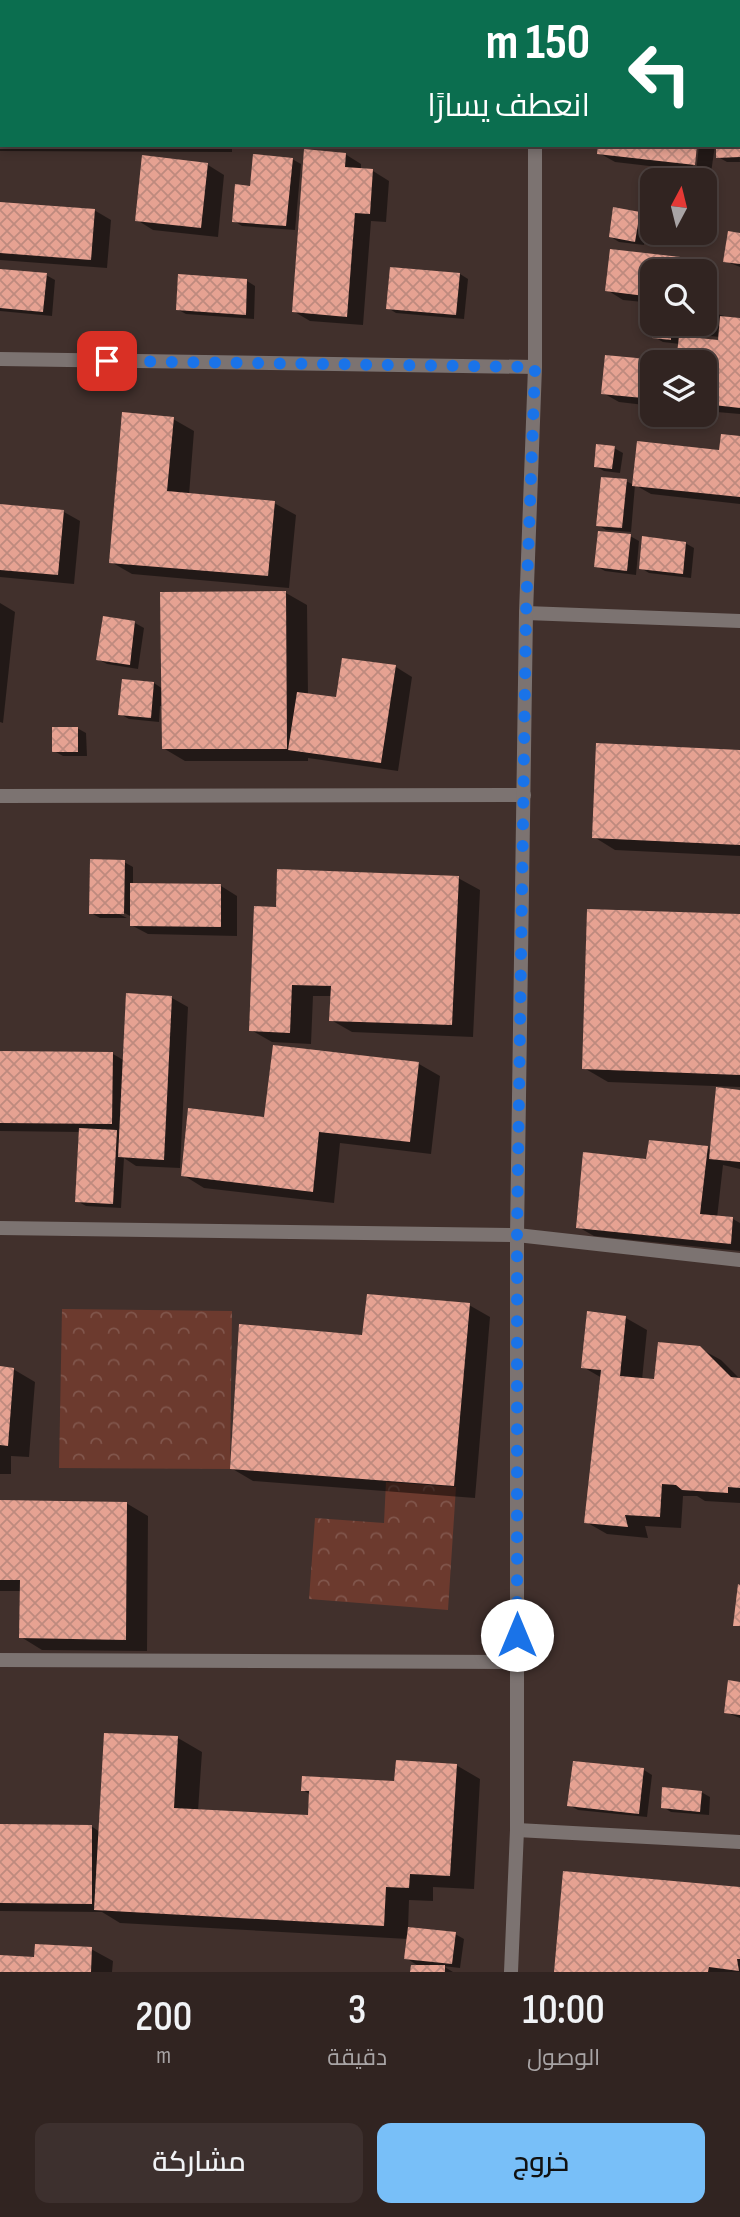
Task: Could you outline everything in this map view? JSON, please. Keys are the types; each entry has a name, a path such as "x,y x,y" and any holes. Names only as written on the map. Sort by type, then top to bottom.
{"street":[{"path":"512,1972 517,1830 517,1235 526,613 535,367 535,147"},
{"path":"0,359 535,367"},
{"path":"526,613 740,621"},
{"path":"0,796 524,795"},
{"path":"0,1228 517,1235 740,1260"},
{"path":"0,1660 517,1662"},
{"path":"517,1830 740,1842"}],"green space":[{"path":"62,1309 232,1311 230,1469 59,1468"},
{"path":"386,1482 456,1487 448,1610 309,1599 315,1518 384,1523"}],"building":[{"path":"598,147 697,147 695,165 597,154"},
{"path":"716,147 740,147 740,157 716,158"},
{"path":"304,149 346,153 345,167 373,169 370,214 355,213 347,317 292,312"},
{"path":"253,154 293,158 286,226 232,222 235,184 250,186"},
{"path":"142,155 208,163 201,228 135,221"},
{"path":"0,202 95,209 91,260 0,253"},
{"path":"613,207 640,212 635,242 609,237"},
{"path":"728,231 740,233 740,264 723,262"},
{"path":"610,249 698,259 640,259 640,295 605,291"},
{"path":"390,267 460,273 456,315 386,309"},
{"path":"0,269 47,273 43,312 0,308"},
{"path":"178,274 247,279 246,315 176,310"},
{"path":"720,316 740,318 740,408 717,405 717,350 677,350 679,336 718,340"},
{"path":"671,336 671,340 652,338"},
{"path":"605,355 640,358 640,398 601,394"},
{"path":"122,412 174,417 167,491 275,501 268,576 109,563"},
{"path":"721,434 740,436 740,497 632,486 637,441 719,450"},
{"path":"596,444 615,446 612,469 594,467"},
{"path":"601,477 627,479 622,528 596,526"},
{"path":"0,504 64,510 58,575 0,570"},
{"path":"598,531 631,534 627,571 594,567"},
{"path":"642,536 686,542 683,574 639,569"},
{"path":"286,591 287,749 162,749 160,592"},
{"path":"103,616 135,621 130,665 96,660"},
{"path":"342,658 396,665 381,763 288,750 297,692 336,697"},
{"path":"122,679 154,682 151,718 118,715"},
{"path":"52,727 78,727 78,752 52,752"},
{"path":"596,743 740,750 740,845 592,838"},
{"path":"90,859 125,860 124,914 89,914"},
{"path":"277,869 459,876 452,1025 329,1021 331,986 292,985 290,1033 249,1031 254,906 276,907"},
{"path":"130,883 221,884 221,927 130,926"},
{"path":"587,909 740,914 740,1075 582,1069"},
{"path":"126,993 172,996 164,1160 118,1157"},
{"path":"273,1045 419,1062 410,1142 319,1132 313,1192 181,1176 188,1108 264,1117"},
{"path":"0,1051 113,1052 112,1124 0,1123"},
{"path":"716,1087 740,1090 740,1162 709,1159"},
{"path":"79,1128 117,1130 113,1204 75,1202"},
{"path":"649,1140 708,1146 700,1214 733,1217 731,1244 576,1228 583,1152 646,1159"},
{"path":"367,1294 470,1303 454,1486 230,1469 239,1324 362,1335"},
{"path":"587,1311 626,1316 620,1376 654,1379 658,1342 700,1346 731,1377 740,1378 740,1488 728,1487 728,1493 682,1490 676,1485 662,1484 660,1517 625,1515 628,1527 584,1523 601,1370 581,1368"},
{"path":"0,1366 14,1368 8,1446 0,1445"},
{"path":"0,1500 127,1502 126,1640 19,1638 20,1580 0,1580"},
{"path":"738,1584 740,1626 733,1626"},
{"path":"728,1680 740,1682 740,1715 724,1713"},
{"path":"104,1733 178,1736 174,1808 308,1815 309,1791 301,1791 302,1776 394,1781 396,1760 457,1764 450,1876 410,1874 409,1888 386,1887 384,1926 94,1910"},
{"path":"573,1761 644,1768 639,1814 567,1806"},
{"path":"662,1787 702,1791 700,1812 661,1808"},
{"path":"0,1824 92,1825 92,1904 0,1903"},
{"path":"563,1871 740,1887 740,1959 737,1959 739,1971 709,1967 708,1972 554,1972"},
{"path":"408,1927 456,1932 452,1964 404,1959"},
{"path":"35,1944 92,1947 91,1972 0,1972 0,1955 34,1957"},
{"path":"411,1965 445,1965 445,1972 410,1972"}],"route":[{"path":"107,361 535,367 526,613 517,1235 517,1635"}]}
